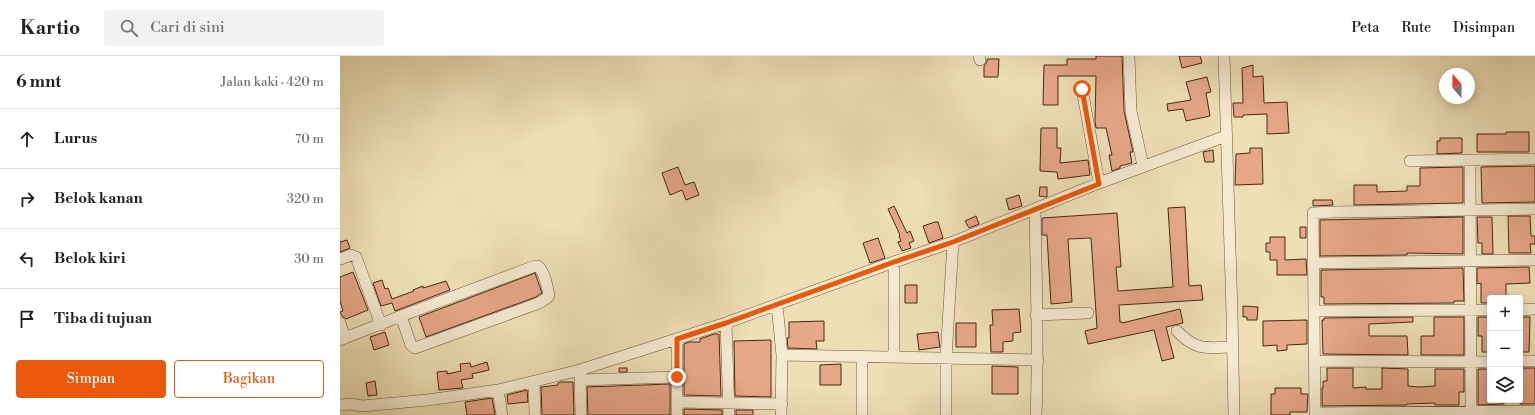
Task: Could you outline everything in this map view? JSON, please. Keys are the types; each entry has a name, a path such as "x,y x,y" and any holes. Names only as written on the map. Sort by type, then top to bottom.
{"street":[{"path":"1129,56 1131,112 1143,166"},
{"path":"1224,56 1234,415"},
{"path":"1082,89 1099,184"},
{"path":"580,375 677,339 778,305 953,242 1143,166 1226,136"},
{"path":"1470,160 1471,413"},
{"path":"1410,161 1535,160"},
{"path":"1535,209 1313,213 1315,414 1535,411"},
{"path":"1035,210 1038,360 1036,415"},
{"path":"946,415 946,358 953,242"},
{"path":"340,259 351,254 356,257 381,325"},
{"path":"1314,262 1535,260"},
{"path":"894,262 894,357"},
{"path":"340,322 343,339 401,316 535,266 540,268 545,276 549,295 548,298 539,303 415,348 411,344 401,316"},
{"path":"677,402 729,403 781,410 782,355 778,305"},
{"path":"1523,310 1535,309"},
{"path":"1314,311 1487,310"},
{"path":"1036,315 1088,313"},
{"path":"726,323 729,415"},
{"path":"1177,331 1190,343 1198,346 1207,348 1232,347"},
{"path":"677,339 677,415"},
{"path":"782,355 1038,360"},
{"path":"862,357 862,415"},
{"path":"1314,361 1487,362"},
{"path":"1523,362 1535,361"},
{"path":"580,375 581,415"},
{"path":"340,405 351,404 362,410 498,390 534,382 580,375 677,377"},
{"path":"534,382 535,415"},
{"path":"498,390 502,415"}],"building":[{"path":"1096,56 1122,56 1124,111 1133,152 1130,152 1132,163 1120,166 1120,168 1112,171 1109,155 1112,155 1106,128 1096,128 1096,76 1058,76 1058,105 1043,105 1044,65 1067,65 1067,59 1096,59"},
{"path":"1179,56 1200,56 1202,63 1182,68"},
{"path":"987,59 999,59 998,77 984,77 984,66"},
{"path":"1253,65 1253,77 1263,76 1264,103 1287,102 1289,133 1267,134 1267,114 1234,117 1233,103 1243,103 1242,68"},
{"path":"1207,77 1211,92 1206,93 1210,116 1186,121 1183,109 1168,111 1167,104 1191,100 1186,82"},
{"path":"1041,128 1057,128 1057,148 1061,148 1060,163 1088,160 1090,175 1058,179 1057,172 1040,171"},
{"path":"1506,132 1529,132 1529,152 1477,152 1477,134 1506,134"},
{"path":"1440,138 1462,138 1462,153 1437,154 1437,141 1440,141"},
{"path":"1250,148 1262,148 1263,184 1235,185 1236,154 1250,153"},
{"path":"1213,150 1214,162 1205,162 1203,152"},
{"path":"1535,166 1535,202 1482,203 1481,167"},
{"path":"678,167 685,185 694,182 699,195 686,200 682,190 670,195 662,173"},
{"path":"1463,167 1463,203 1354,205 1354,185 1377,185 1377,192 1407,191 1407,186 1420,186 1420,168"},
{"path":"1040,187 1047,187 1047,197 1039,196"},
{"path":"1019,195 1022,206 1009,210 1006,199"},
{"path":"1313,200 1332,200 1333,205 1313,206"},
{"path":"894,206 907,233 910,231 914,241 909,243 911,248 902,251 898,242 901,241 900,235 888,209"},
{"path":"1185,207 1189,286 1201,285 1203,300 1119,305 1120,322 1122,323 1180,309 1183,323 1166,327 1174,358 1162,361 1154,330 1088,344 1085,331 1097,328 1091,238 1068,239 1072,302 1051,304 1047,235 1042,235 1042,218 1117,213 1121,267 1116,267 1118,291 1173,287 1168,208"},
{"path":"976,216 979,224 969,228 965,221"},
{"path":"1508,216 1530,216 1531,236 1535,236 1535,244 1530,244 1531,253 1509,253"},
{"path":"1463,217 1463,254 1407,253 1407,255 1320,256 1320,220"},
{"path":"1477,217 1492,217 1493,254 1482,254 1482,243 1478,243"},
{"path":"938,222 943,238 929,243 923,226"},
{"path":"1300,227 1306,227 1306,238 1300,238"},
{"path":"1270,237 1285,237 1285,260 1306,259 1307,275 1277,275 1277,260 1270,260 1270,252 1266,252 1266,243 1270,243"},
{"path":"878,238 885,258 870,263 863,243"},
{"path":"347,240 350,248 340,252 340,242"},
{"path":"1529,267 1530,283 1506,284 1506,295 1487,295 1487,303 1481,303 1481,283 1477,284 1477,268"},
{"path":"1463,268 1464,301 1454,301 1454,303 1324,304 1324,297 1321,297 1321,270"},
{"path":"353,272 368,310 346,319 340,312 343,311 340,301 340,277"},
{"path":"535,273 542,293 536,297 426,337 419,317"},
{"path":"382,280 385,289 388,288 392,299 423,286 423,288 446,281 450,290 395,311 392,303 381,306 373,283"},
{"path":"905,285 917,285 917,303 905,303"},
{"path":"1243,306 1258,307 1257,320 1247,320 1247,317 1243,317"},
{"path":"1019,309 1021,332 1013,333 1013,341 1003,342 1003,352 991,352 990,325 993,325 992,310"},
{"path":"1413,317 1413,322 1369,324 1369,336 1407,336 1408,355 1323,354 1322,320 1324,320 1324,318"},
{"path":"1434,317 1464,317 1464,355 1421,355 1421,336 1434,336"},
{"path":"1478,317 1487,317 1487,352 1482,352 1482,336 1478,336"},
{"path":"1523,317 1530,317 1529,352 1523,352"},
{"path":"1307,320 1307,344 1287,345 1287,350 1277,351 1277,345 1263,346 1263,321"},
{"path":"824,321 824,341 816,341 817,349 788,348 787,338 789,338 789,322"},
{"path":"956,323 976,323 976,347 956,347"},
{"path":"385,332 389,345 374,350 370,337"},
{"path":"938,332 940,347 919,350 917,334"},
{"path":"714,334 719,334 721,396 684,395 684,344 689,342 700,342 700,339"},
{"path":"771,340 771,397 735,396 734,341"},
{"path":"487,362 489,370 472,374 473,378 461,380 463,388 439,390 437,372 447,371 447,374 461,371 460,364 470,363 471,367"},
{"path":"841,364 841,385 820,385 820,365"},
{"path":"992,366 1018,367 1018,394 992,394"},
{"path":"619,368 627,368 627,372 619,372"},
{"path":"1327,368 1353,368 1353,388 1366,387 1366,389 1382,389 1382,368 1408,369 1408,386 1419,387 1435,386 1435,369 1464,369 1464,392 1459,392 1459,405 1435,405 1435,403 1407,405 1322,406 1322,388 1323,381 1327,381"},
{"path":"1523,368 1535,368 1535,404 1520,404 1523,403"},
{"path":"1478,369 1487,369 1487,403 1504,404 1478,405"},
{"path":"375,381 377,395 368,396 366,383"},
{"path":"560,382 573,382 574,415 542,415 541,387 558,385"},
{"path":"670,384 670,415 588,415 587,387"},
{"path":"1275,388 1301,388 1301,394 1308,394 1307,412 1290,412 1290,415 1271,415 1271,394 1275,394"},
{"path":"527,390 528,402 508,404 507,395"},
{"path":"492,398 495,415 467,415 465,402"},
{"path":"684,409 722,410 722,415 684,415"},
{"path":"736,410 753,410 753,415 736,415"}],"route":[{"path":"677,377 677,339 778,305 953,242 1099,184 1082,89"}]}
